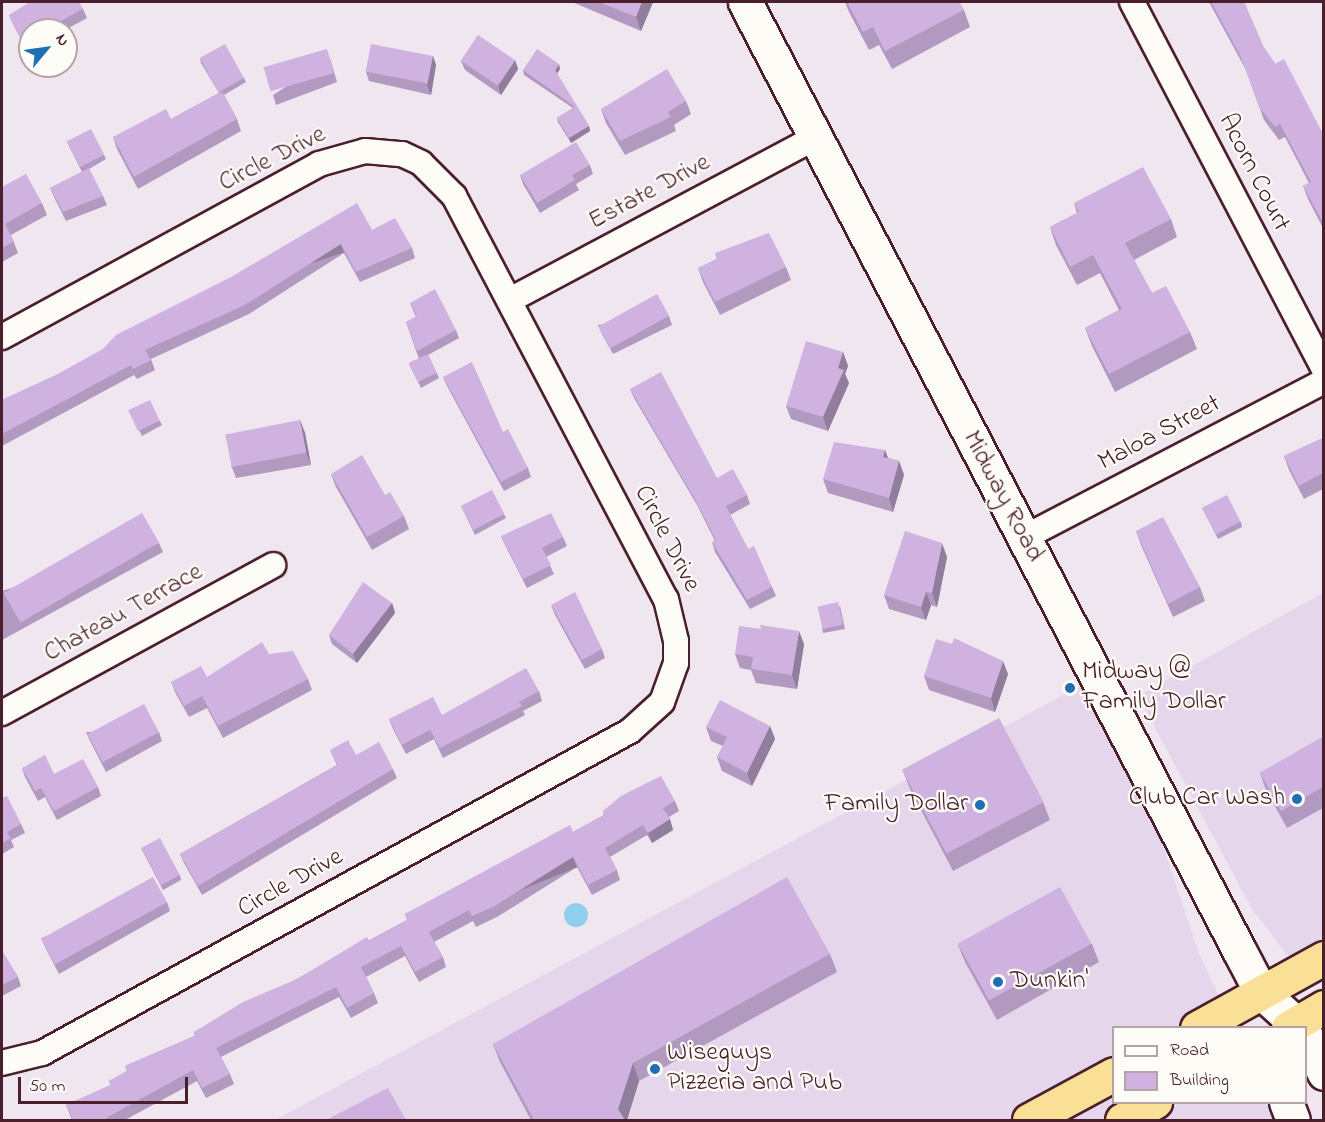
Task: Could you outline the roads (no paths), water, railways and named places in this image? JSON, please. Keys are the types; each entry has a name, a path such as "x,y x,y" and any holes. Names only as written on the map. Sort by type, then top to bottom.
{"highway":[{"path":"1201,1026 1323,958"},
{"path":"1029,1120 1112,1075"},
{"path":"1122,1120 1151,1104"}],"main road":[{"name":"Midway Road","path":"745,2 1261,992 1303,1024"},
{"name":"Midway Road","path":"1261,992 1262,1026"},
{"name":"Midway Road","path":"1307,1034 1323,1073"},
{"path":"1287,1104 1293,1120"}],"street":[{"name":"Acorn Court","path":"1132,2 1323,370"},
{"name":"Estate Drive","path":"510,300 816,136"},
{"name":"Circle Drive","path":"2,337 319,164 365,151 402,154 439,178 454,196 510,300 666,598 675,622 676,663 662,702 630,731 42,1053 2,1063"},
{"name":"Maloa Street","path":"1023,538 1323,381"},
{"name":"Chateau Terrace","path":"2,713 273,565"}],"water":[{"path":"576,903 585,906 588,915 585,924 576,927 567,924 564,915 567,906"}],"place":[{"name":"Midway @ Family Dollar","path":"1070,688"},
{"name":"Club Car Wash","path":"1297,799"},
{"name":"Family Dollar","path":"980,805"},
{"name":"Dunkin'","path":"998,982"},
{"name":"Wiseguys Pizzeria and Pub","path":"655,1069"}]}
